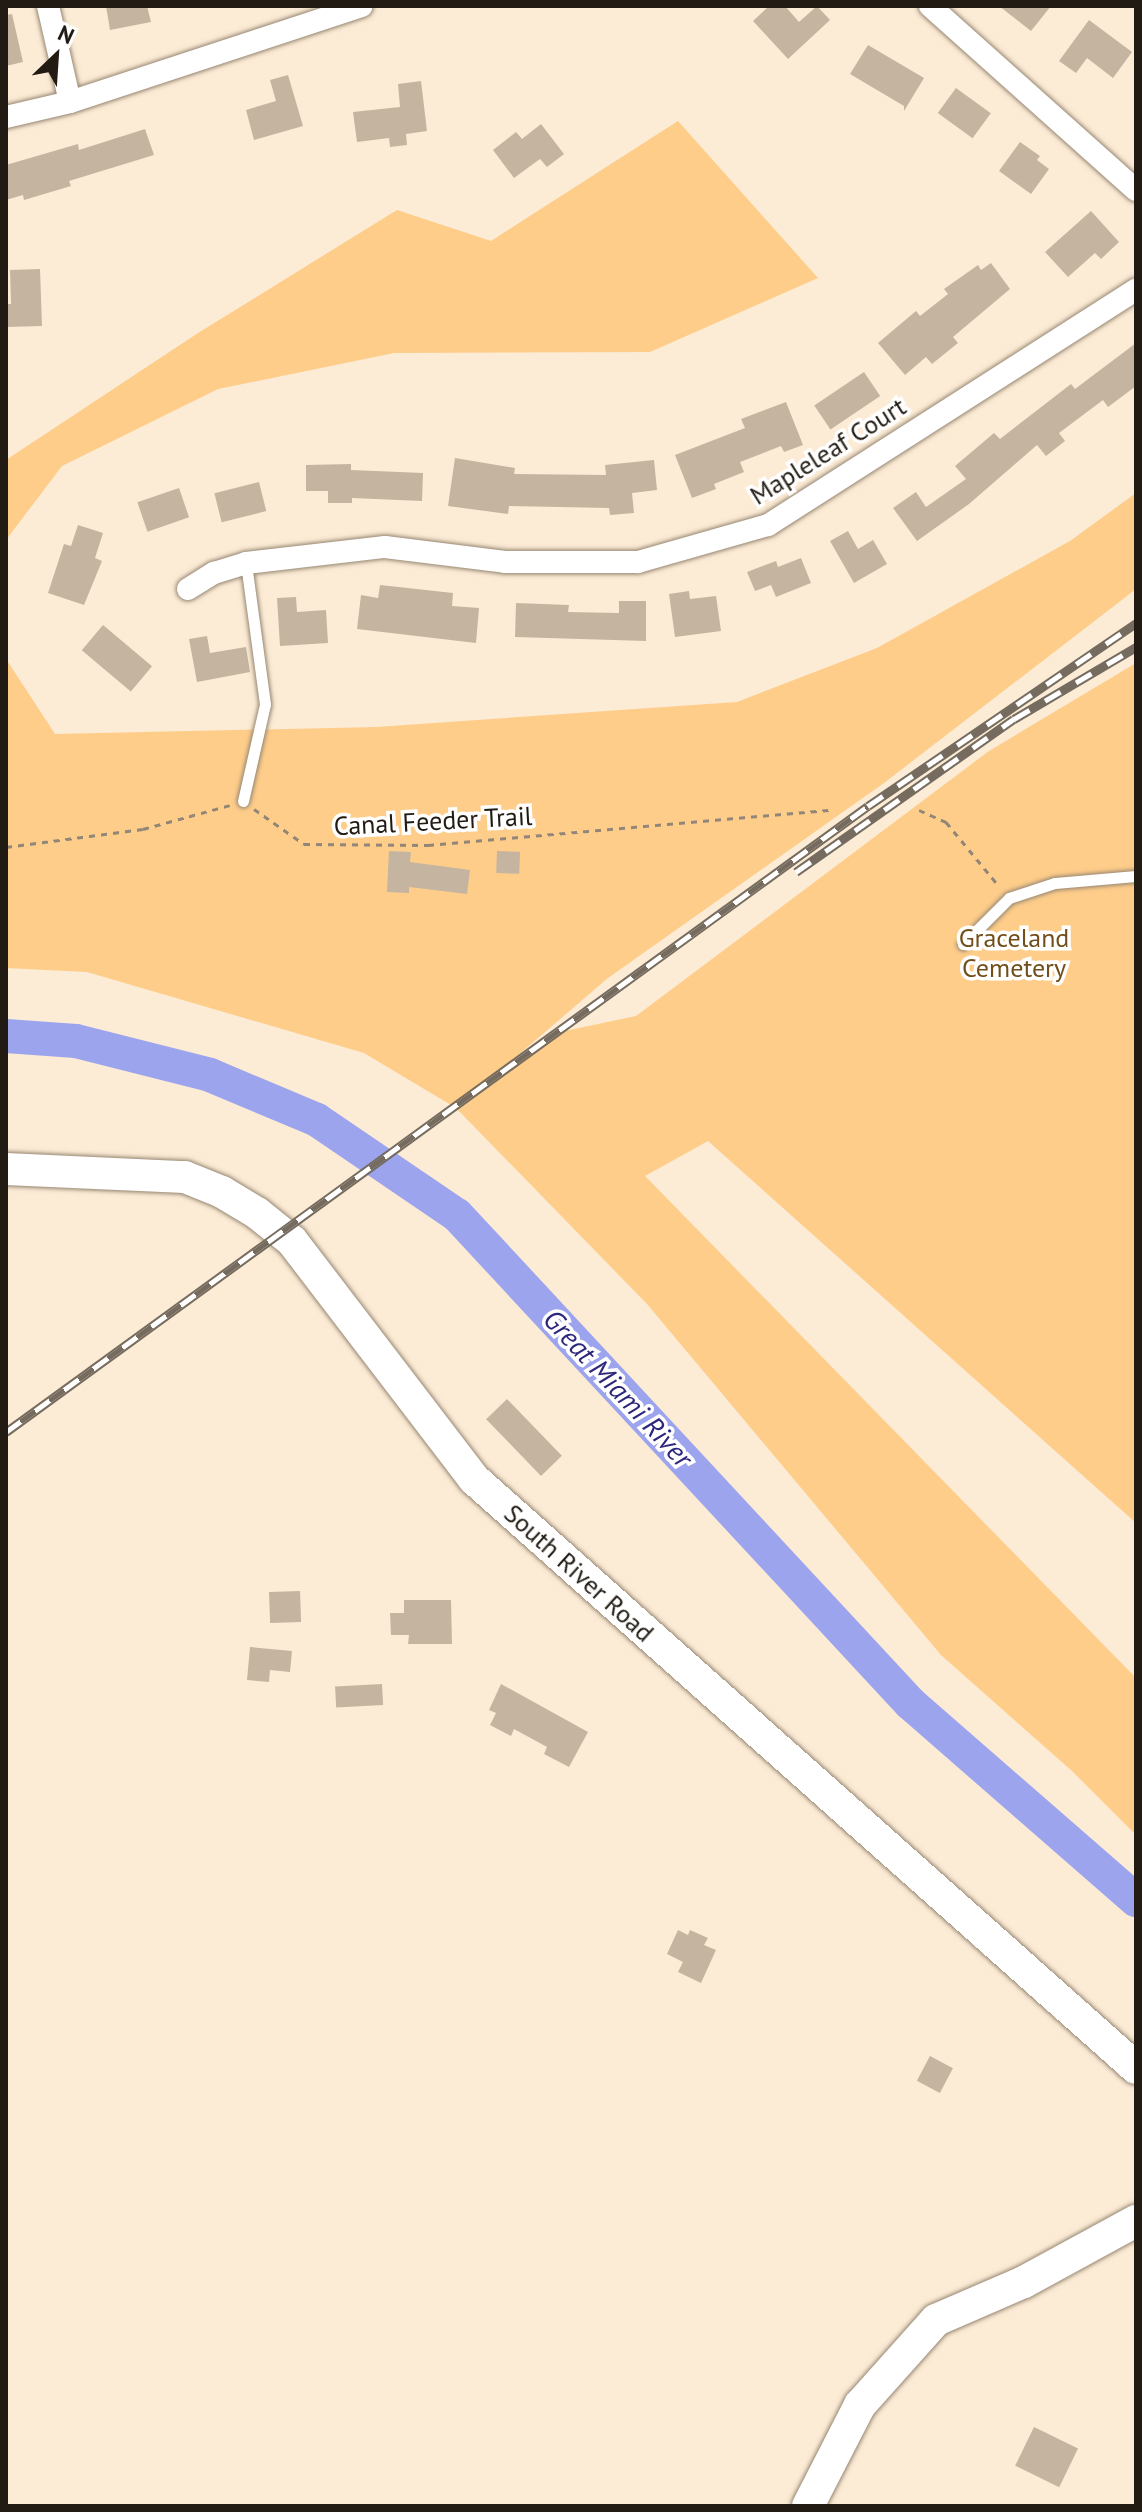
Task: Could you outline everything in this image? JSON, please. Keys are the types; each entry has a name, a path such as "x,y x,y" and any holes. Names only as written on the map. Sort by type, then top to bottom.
{"street":[{"path":"48,6 70,102"},
{"path":"6,117 70,102 362,6"},
{"path":"930,6 1136,190"},
{"name":"Mapleleaf Court","path":"188,589 214,573 246,563 385,547 505,562 638,562 768,525 1136,290"},
{"name":"South River Road","path":"6,1169 185,1177 222,1192 257,1213 292,1241 474,1479 1136,2068"},
{"path":"808,2506 860,2405 936,2320 1024,2282 1136,2221"}],"lane":[{"path":"243,801 265,704 246,563"},
{"path":"963,944 1009,898 1055,883 1136,876"}],"path":[{"name":"Canal Feeder Trail","path":"243,801 304,844 428,845 831,810"},
{"path":"6,847 143,829 243,801"},
{"path":"919,810 946,822 1009,898"}],"green space":[{"path":"678,121 818,278 650,352 394,353 218,389 62,466 6,540 6,460 198,333 397,210 491,241"},
{"name":"Graceland Cemetery","path":"1136,493 1136,589 884,783 608,978 468,1098 560,1032 636,1016 989,751 1136,663 1136,1523 708,1141 645,1176 1136,1678 1136,1835 1072,1771 941,1655 647,1304 456,1108 364,1053 87,972 6,968 6,659 55,734 376,727 737,702 877,648 1070,541"}],"building":[{"path":"106,6 147,6 151,22 110,30"},
{"path":"769,6 785,6 799,22 817,6 830,20 788,59 753,21"},
{"path":"999,6 1051,6 1031,31"},
{"path":"12,14 23,62 6,66 6,15"},
{"path":"1089,20 1132,52 1113,78 1087,58 1076,73 1059,61"},
{"path":"868,45 924,78 904,111 904,106 850,74"},
{"path":"288,75 303,126 254,140 246,110 276,101 270,80"},
{"path":"421,81 427,131 406,134 407,145 390,147 389,138 357,142 353,112 400,107 398,84"},
{"path":"956,88 991,113 973,138 938,113"},
{"path":"541,124 564,154 547,167 540,159 514,178 493,150 516,132 522,139"},
{"path":"145,129 154,155 69,181 71,186 24,200 23,195 6,200 6,165 78,144 79,150"},
{"path":"1020,142 1040,156 1037,160 1049,169 1031,194 999,171"},
{"path":"1091,211 1119,242 1101,259 1095,253 1068,277 1045,252"},
{"path":"991,263 1010,289 953,337 958,343 932,364 926,357 905,375 878,343 916,311 920,316 948,294 944,289 978,265 981,270"},
{"path":"40,269 42,326 6,327 6,304 11,304 10,270"},
{"path":"1136,343 1136,386 1108,407 1103,400 1059,433 1065,441 1046,456 1037,445 969,504 917,541 893,508 916,492 926,507 966,479 955,466 994,433 1000,439 1071,384 1075,389"},
{"path":"864,372 880,396 830,430 814,406"},
{"path":"786,402 803,445 784,452 781,446 740,462 744,472 714,484 716,489 692,498 675,455 745,428 741,419"},
{"path":"455,458 515,468 514,474 606,475 605,465 654,460 657,490 632,493 634,513 610,515 609,508 509,506 508,514 448,506"},
{"path":"351,464 351,470 423,473 422,501 352,498 352,503 328,503 328,491 306,491 306,465"},
{"path":"259,482 266,511 222,522 214,493"},
{"path":"179,488 189,517 147,532 137,502"},
{"path":"78,525 103,533 95,558 102,561 84,605 48,593 64,544 71,546"},
{"path":"848,531 858,549 873,540 887,564 854,583 830,541"},
{"path":"801,558 811,583 776,597 771,585 755,591 747,572 776,561 778,567"},
{"path":"380,585 453,593 452,606 479,608 476,643 357,629 361,595 378,598"},
{"path":"689,591 690,599 716,596 721,631 675,637 669,594"},
{"path":"296,597 297,612 326,610 328,643 280,646 277,598"},
{"path":"619,601 646,601 646,641 515,637 516,603 569,605 568,612 619,613"},
{"path":"103,625 152,666 131,691 82,650"},
{"path":"207,636 210,653 246,647 250,672 197,682 189,639"},
{"path":"389,851 411,852 410,862 470,870 467,894 409,887 409,893 387,892"},
{"path":"497,851 520,852 519,874 496,873"},
{"path":"507,1399 562,1456 541,1476 486,1419"},
{"path":"300,1591 301,1622 270,1623 269,1592"},
{"path":"404,1600 451,1600 452,1644 408,1644 409,1635 391,1635 390,1613 404,1613"},
{"path":"250,1647 292,1651 290,1672 270,1670 269,1682 247,1680"},
{"path":"382,1684 383,1705 336,1707 335,1686"},
{"path":"501,1684 588,1732 569,1767 544,1754 547,1747 514,1729 511,1736 490,1725 496,1713 489,1710"},
{"path":"678,1930 688,1935 690,1930 708,1938 704,1945 716,1950 701,1983 678,1972 683,1962 667,1954"},
{"path":"930,2056 953,2068 940,2093 917,2081"},
{"path":"1034,2427 1078,2448 1059,2487 1015,2466"}],"waterway":[{"name":"Great Miami River","path":"6,1036 76,1041 210,1075 317,1120 457,1215 910,1703 1136,1900"}],"railway":[{"path":"6,1432 868,806 1136,623"},
{"path":"796,872 1014,719 1136,647"}]}
